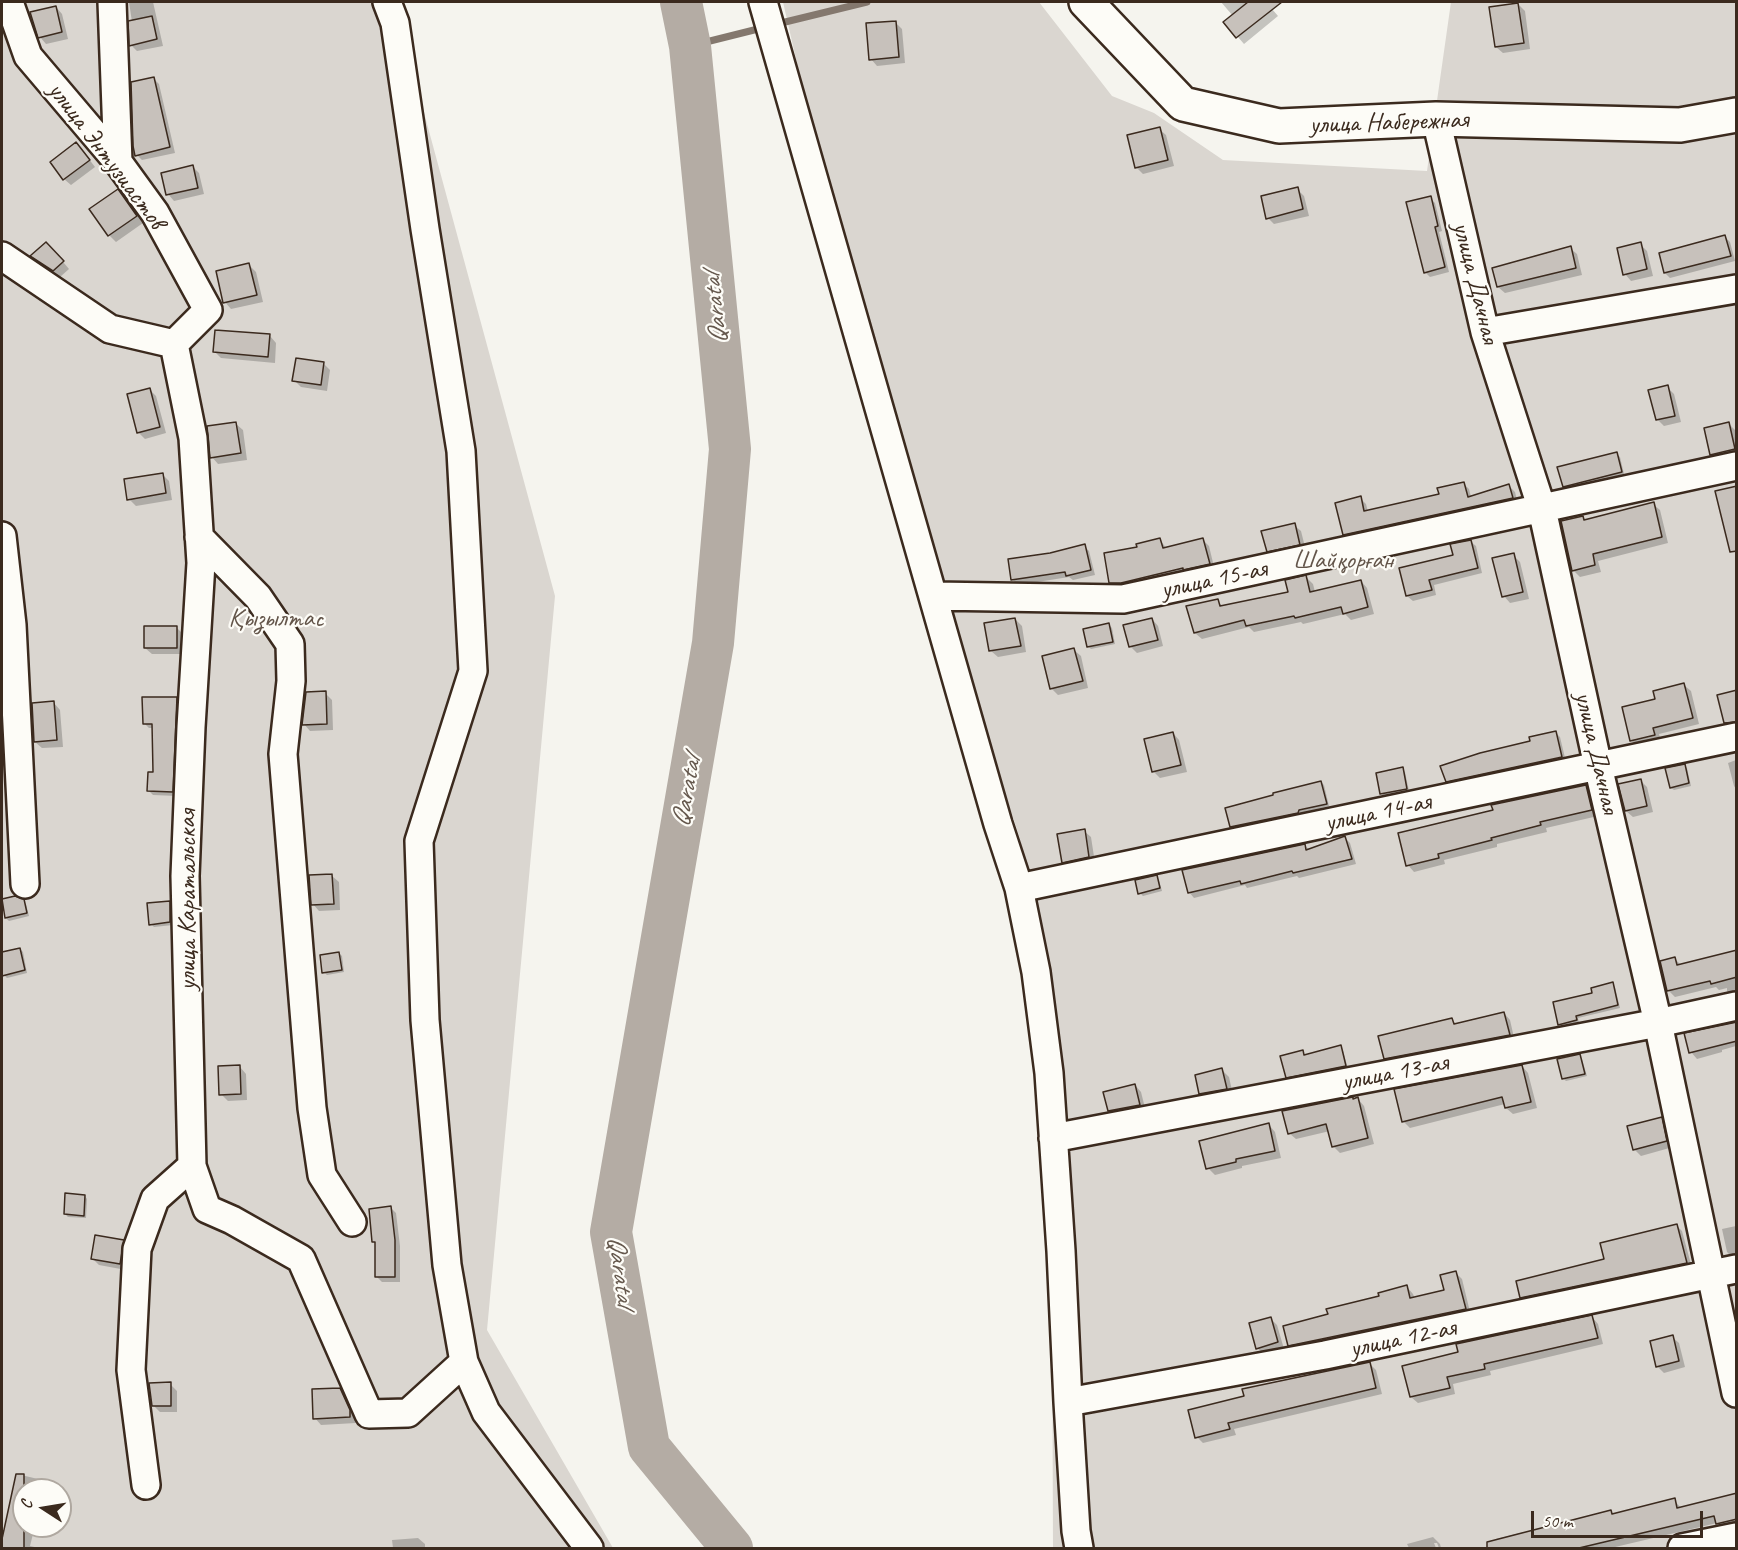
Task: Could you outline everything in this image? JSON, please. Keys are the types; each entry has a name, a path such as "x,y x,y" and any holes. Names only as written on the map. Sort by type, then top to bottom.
{"street":[{"name":"улица Энтузиастов","path":"9,2 28,56 118,162 155,213 208,310 174,344"},
{"path":"112,2 118,162"},
{"path":"387,2 395,23 461,463 472,671 419,841 424,1020 447,1264 464,1362 486,1412 589,1548"},
{"path":"763,2 998,824 1019,888 1036,972 1049,1073 1076,1531 1079,1548"},
{"name":"улица Набережная","path":"1086,2 1183,104 1279,126 1436,119 1680,125 1737,115"},
{"name":"улица Дачная","path":"1436,119 1485,332 1542,509 1598,766 1658,1023 1724,1272 1737,1393"},
{"path":"2,256 110,328 174,344"},
{"path":"1485,332 1737,289"},
{"name":"улица Каратальская","path":"174,344 192,438 201,563 185,876 192,1166 207,1209 301,1259 369,1414 408,1413 464,1362"},
{"name":"улица 15-ая","path":"934,596 1123,599 1737,466"},
{"path":"2,536 12,625 25,884"},
{"path":"199,537 258,597 290,644 291,681 283,754 312,1108 322,1175 352,1222"},
{"name":"улица 14-ая","path":"1019,888 1737,737"},
{"name":"улица 13-ая","path":"1053,1138 1658,1023 1737,1005"},
{"path":"146,1485 130,1370 137,1249 155,1199 192,1166"},
{"name":"улица 12-ая","path":"1068,1402 1325,1355 1724,1272"},
{"path":"1682,1548 1737,1537"}],"green space":[{"name":"Қызылтас","path":"2,2 394,2 555,596 487,1330 613,1548 2,1548"},
{"name":"Шайқорған","path":"783,2 1039,2 1112,96 1154,113 1223,160 1427,171 1451,2 1736,2 1736,1548 1053,1548 1051,1006 1020,839 866,366"}],"building":[{"path":"1248,2 1282,2 1236,38 1223,22"},
{"path":"1518,3 1524,43 1495,47 1489,7"},
{"path":"56,6 62,32 38,38 30,12"},
{"path":"152,16 157,39 129,46 128,21"},
{"path":"896,21 899,57 869,60 866,23"},
{"path":"154,77 170,147 135,156 131,82"},
{"path":"1160,127 1168,160 1135,168 1127,135"},
{"path":"76,142 90,160 63,180 50,162"},
{"path":"193,165 198,188 166,195 161,173"},
{"path":"1298,187 1303,209 1266,219 1261,196"},
{"path":"118,189 137,216 108,236 89,209"},
{"path":"1431,196 1438,226 1435,227 1445,267 1424,273 1406,202"},
{"path":"1725,235 1731,256 1664,273 1659,253"},
{"path":"46,242 64,261 53,271 30,256"},
{"path":"1641,242 1647,269 1623,275 1617,248"},
{"path":"1571,246 1576,268 1497,287 1492,268"},
{"path":"249,263 257,295 223,303 216,271"},
{"path":"215,330 270,334 268,357 213,352"},
{"path":"296,358 324,362 321,385 292,381"},
{"path":"1668,385 1675,416 1656,420 1648,390"},
{"path":"150,388 160,427 137,433 127,394"},
{"path":"236,422 241,453 210,458 207,426"},
{"path":"1729,422 1735,449 1710,455 1704,428"},
{"path":"1617,452 1622,472 1563,487 1557,467"},
{"path":"163,473 166,493 127,500 124,479"},
{"path":"1464,482 1468,497 1509,484 1513,498 1343,535 1335,503 1361,496 1364,511 1439,494 1437,488"},
{"path":"1737,486 1737,551 1730,552 1715,491"},
{"path":"1654,502 1662,537 1593,554 1595,565 1572,571 1561,521 1583,516 1584,520"},
{"path":"1295,523 1300,545 1267,552 1261,531"},
{"path":"1160,538 1163,548 1203,538 1210,564 1121,583 1109,583 1104,553 1137,547 1136,544"},
{"path":"1471,540 1478,568 1429,580 1432,590 1406,596 1399,568 1453,555 1450,544"},
{"path":"1085,544 1091,570 1066,576 1065,572 1011,580 1008,559 1050,553"},
{"path":"1514,553 1523,592 1502,597 1492,558"},
{"path":"1306,575 1310,592 1361,580 1368,607 1343,614 1341,607 1246,626 1244,620 1194,633 1186,606 1218,599 1220,606 1288,592 1285,580"},
{"path":"1015,618 1021,646 989,651 984,623"},
{"path":"1152,618 1158,640 1129,647 1123,625"},
{"path":"1109,623 1113,642 1087,647 1083,629"},
{"path":"144,626 177,626 177,648 144,648"},
{"path":"1074,648 1083,681 1050,689 1042,656"},
{"path":"1684,683 1693,718 1653,728 1655,735 1630,741 1622,707 1655,699 1653,691"},
{"path":"1737,690 1737,722 1724,723 1717,695"},
{"path":"326,691 327,724 302,725 306,692"},
{"path":"142,697 177,697 173,792 147,791 148,772 153,772 152,724 143,724"},
{"path":"54,701 57,740 34,742 32,703"},
{"path":"1556,731 1562,757 1446,782 1440,766 1480,753 1530,741 1529,737"},
{"path":"1173,732 1181,765 1152,772 1144,739"},
{"path":"1685,764 1689,783 1670,788 1665,768"},
{"path":"1403,767 1407,789 1380,794 1376,773"},
{"path":"1641,779 1647,806 1625,811 1618,784"},
{"path":"1321,781 1327,804 1299,810 1298,813 1230,827 1225,808"},
{"path":"1586,785 1592,810 1540,822 1541,825 1438,854 1439,858 1406,866 1398,833 1493,810 1491,805"},
{"path":"1085,829 1089,857 1062,863 1057,834"},
{"path":"1345,836 1352,859 1241,884 1240,881 1188,893 1182,870 1305,844 1306,850"},
{"path":"332,874 334,904 311,905 309,875"},
{"path":"1157,875 1160,888 1138,894 1135,880"},
{"path":"15,896 24,899 27,913 5,918 2,899"},
{"path":"170,901 170,922 149,925 147,903"},
{"path":"20,948 25,970 2,976 2,952"},
{"path":"1737,950 1737,977 1667,991 1660,961 1675,957 1677,965"},
{"path":"339,952 342,970 322,973 320,955"},
{"path":"1613,982 1618,1005 1576,1016 1577,1020 1558,1025 1553,1002 1592,993 1591,988"},
{"path":"1504,1012 1510,1035 1384,1059 1378,1036 1452,1018 1454,1024"},
{"path":"1737,1022 1737,1041 1689,1053 1684,1033"},
{"path":"1341,1045 1346,1066 1286,1078 1280,1056 1303,1050 1304,1055"},
{"path":"1580,1054 1585,1074 1562,1079 1557,1059"},
{"path":"240,1065 241,1094 219,1095 218,1066"},
{"path":"1522,1065 1531,1102 1505,1108 1502,1097 1402,1122 1394,1089"},
{"path":"1222,1068 1227,1089 1199,1094 1195,1075"},
{"path":"1135,1084 1140,1105 1108,1111 1103,1092"},
{"path":"1353,1097 1353,1099 1358,1097 1368,1138 1332,1147 1326,1124 1288,1134 1282,1111"},
{"path":"1662,1117 1667,1141 1633,1150 1627,1126"},
{"path":"1269,1123 1275,1151 1236,1159 1236,1162 1206,1169 1199,1141"},
{"path":"65,1193 85,1195 84,1216 64,1214"},
{"path":"391,1206 395,1240 395,1277 375,1277 375,1242 372,1242 369,1209"},
{"path":"1677,1224 1687,1263 1520,1298 1516,1281 1604,1259 1600,1243"},
{"path":"95,1235 124,1240 120,1264 91,1259"},
{"path":"1456,1271 1466,1309 1288,1346 1283,1326 1328,1314 1326,1309 1379,1296 1378,1293 1407,1285 1410,1298 1444,1290 1440,1275"},
{"path":"1592,1315 1598,1338 1484,1364 1485,1369 1447,1377 1450,1388 1410,1397 1402,1366 1458,1352 1456,1344"},
{"path":"1271,1317 1278,1342 1256,1349 1249,1323"},
{"path":"1673,1335 1679,1361 1656,1367 1650,1341"},
{"path":"1370,1362 1376,1388 1228,1423 1230,1429 1195,1438 1188,1410 1244,1396 1242,1389"},
{"path":"171,1382 171,1406 152,1406 149,1383"},
{"path":"340,1388 350,1410 350,1417 313,1419 312,1389"},
{"path":"16,1474 24,1474 24,1478 15,1478"},
{"path":"12,1493 12,1538 24,1538 24,1548 2,1548"},
{"path":"1737,1493 1737,1519 1716,1524 1714,1516 1579,1548 1487,1548 1487,1542 1611,1510 1612,1514 1675,1498 1677,1508"}],"waterway":[{"name":"Qaratal","path":"681,2 690,46 730,449 713,643 611,1232 649,1447 732,1548"},
{"path":"777,24 867,2"},
{"path":"690,46 766,27"}]}
